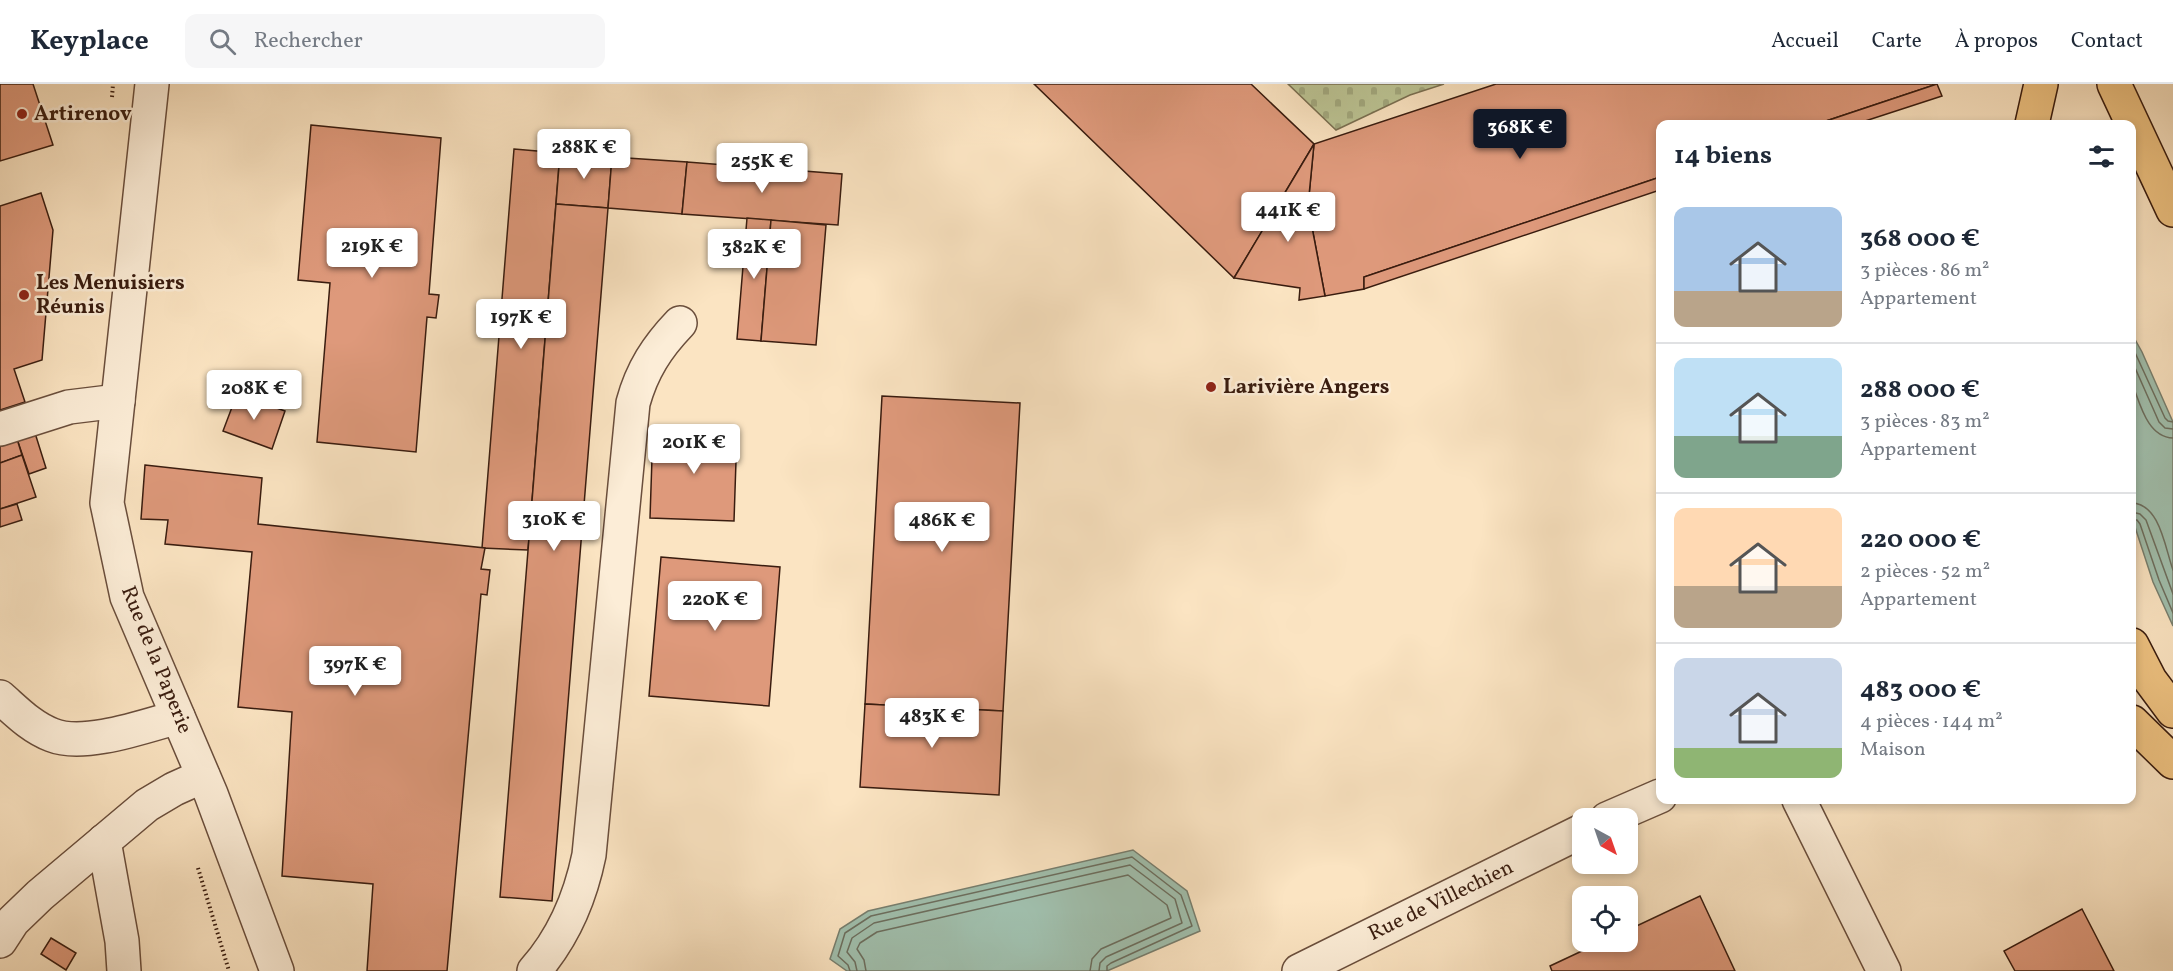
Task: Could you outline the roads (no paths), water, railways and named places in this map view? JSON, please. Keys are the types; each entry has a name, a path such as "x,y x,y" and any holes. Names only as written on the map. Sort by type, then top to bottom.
{"highway":[{"path":"2033,120 2041,84"},
{"path":"2114,84 2131,120"},
{"path":"2136,131 2173,210"},
{"path":"2136,653 2150,680 2173,711"},
{"path":"2136,726 2173,762"}],"street":[{"name":"Rue de la Paperie","path":"153,84 107,503 127,597 203,776 277,971"},
{"path":"534,971 547,957 569,919 584,880 589,855 633,403 646,365 661,342 680,323"},
{"path":"0,429 69,407 118,401"},
{"path":"0,697 24,719 52,736 80,740 178,717"},
{"path":"0,941 13,921 26,908 147,805 203,776"},
{"path":"1632,808 1656,798"},
{"path":"1801,804 1884,971"},
{"name":"Rue de Villechien","path":"1299,971 1572,836"},
{"path":"104,841 121,931 124,971"}],"water":[{"path":"2136,341 2173,422 2173,626 2153,582 2136,530"},
{"path":"1133,850 1187,891 1200,931 1107,971 847,971 830,959 840,929 868,911"}],"place":[{"name":"Artirenov","path":"22,114"},
{"name":"Les Menuisiers Réunis","path":"24,295"},
{"name":"Larivière Angers","path":"1211,387"}]}
